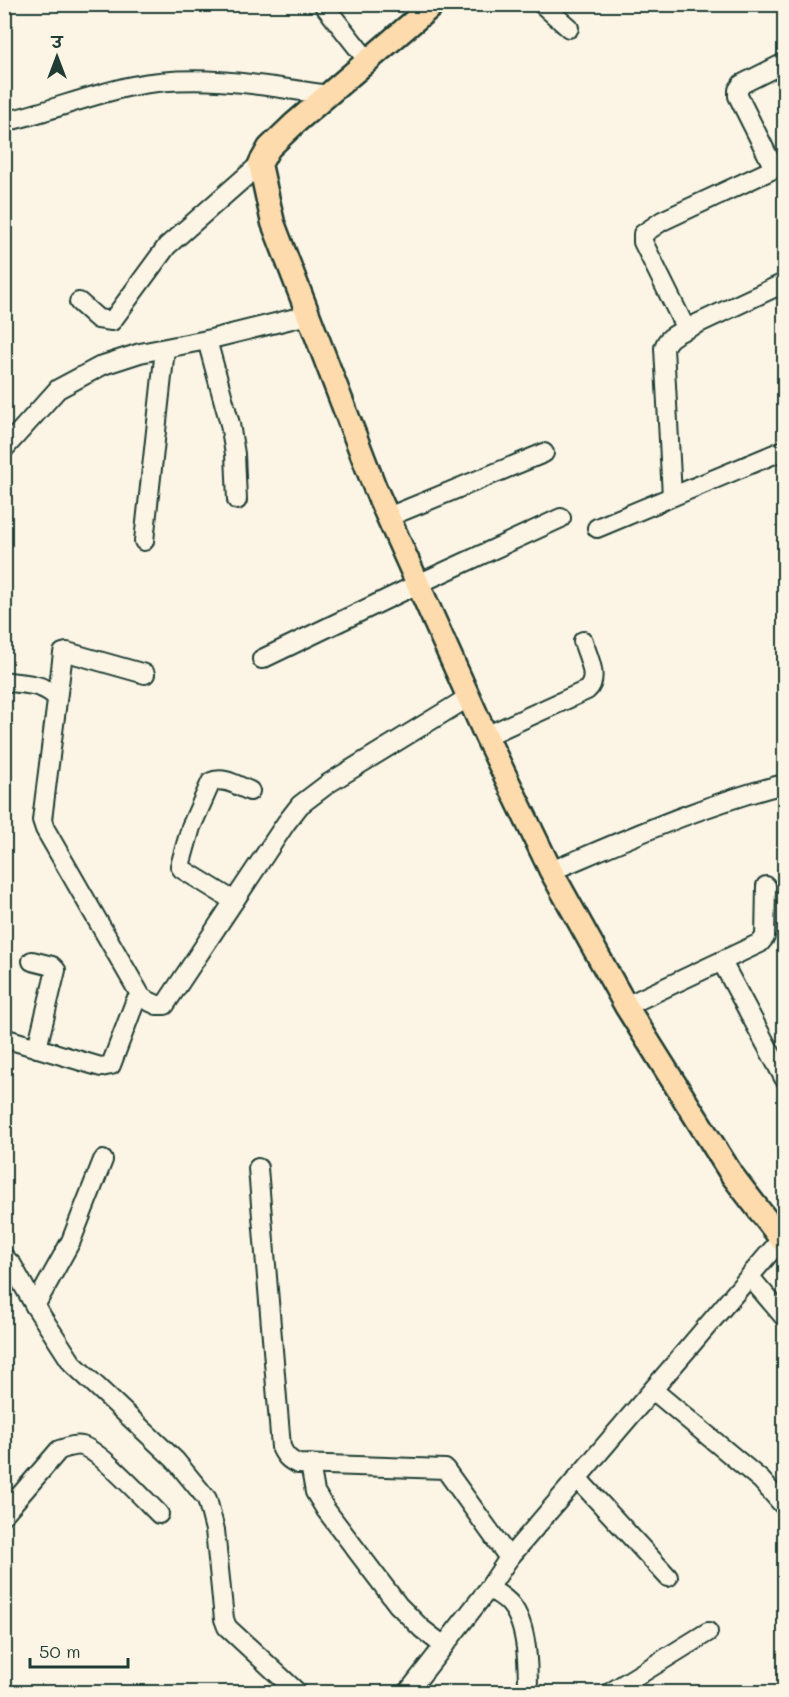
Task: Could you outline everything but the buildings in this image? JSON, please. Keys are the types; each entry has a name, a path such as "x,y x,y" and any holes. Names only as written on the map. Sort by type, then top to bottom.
{"main road":[{"path":"434,4 269,148 260,164 273,223 375,488 486,736 551,871 626,1006 732,1175 783,1238"}],"street":[{"path":"323,4 368,61"},
{"path":"542,4 569,28"},
{"path":"686,329 643,242 643,234 662,221 779,166 738,96 738,90 742,84 784,63"},
{"path":"4,122 131,86 167,81 226,80 328,95"},
{"path":"79,302 98,319 112,321 167,246 260,164"},
{"path":"672,496 664,348 670,337 784,283"},
{"path":"4,449 58,389 103,365 140,353 207,340 308,315"},
{"path":"207,340 230,424 235,454 237,500"},
{"path":"144,541 165,349"},
{"path":"597,528 784,450"},
{"path":"388,517 544,453"},
{"path":"262,659 561,518"},
{"path":"486,736 587,690 591,686 593,676 583,641"},
{"path":"145,674 67,652 63,653 42,820 45,830 142,998 158,1005 165,1005 300,805 329,783 469,697"},
{"path":"4,681 39,685 49,689 57,698"},
{"path":"234,901 180,866 191,827 211,782 217,779 224,780 250,791"},
{"path":"551,871 659,825 784,784"},
{"path":"626,1006 760,943 765,937 766,886"},
{"path":"32,961 52,966 56,970 36,1048"},
{"path":"722,962 784,1078"},
{"path":"4,1038 101,1067 111,1065 135,1002 142,998"},
{"path":"35,1306 71,1241 103,1160"},
{"path":"258,1168 281,1447 284,1454 290,1461 298,1464 445,1469 509,1558"},
{"path":"408,1692 489,1588 509,1558 783,1238"},
{"path":"4,1257 12,1264 35,1306 72,1363 175,1460 207,1498 215,1530 224,1619 227,1627 297,1692"},
{"path":"750,1277 784,1317"},
{"path":"653,1390 761,1480 784,1506"},
{"path":"4,1514 59,1450 71,1446 82,1446 99,1456 159,1514"},
{"path":"310,1464 315,1492 326,1510 398,1605 422,1629 444,1646"},
{"path":"577,1478 668,1577"},
{"path":"489,1588 511,1604 519,1619 528,1663 528,1692"},
{"path":"611,1692 708,1632"}]}
